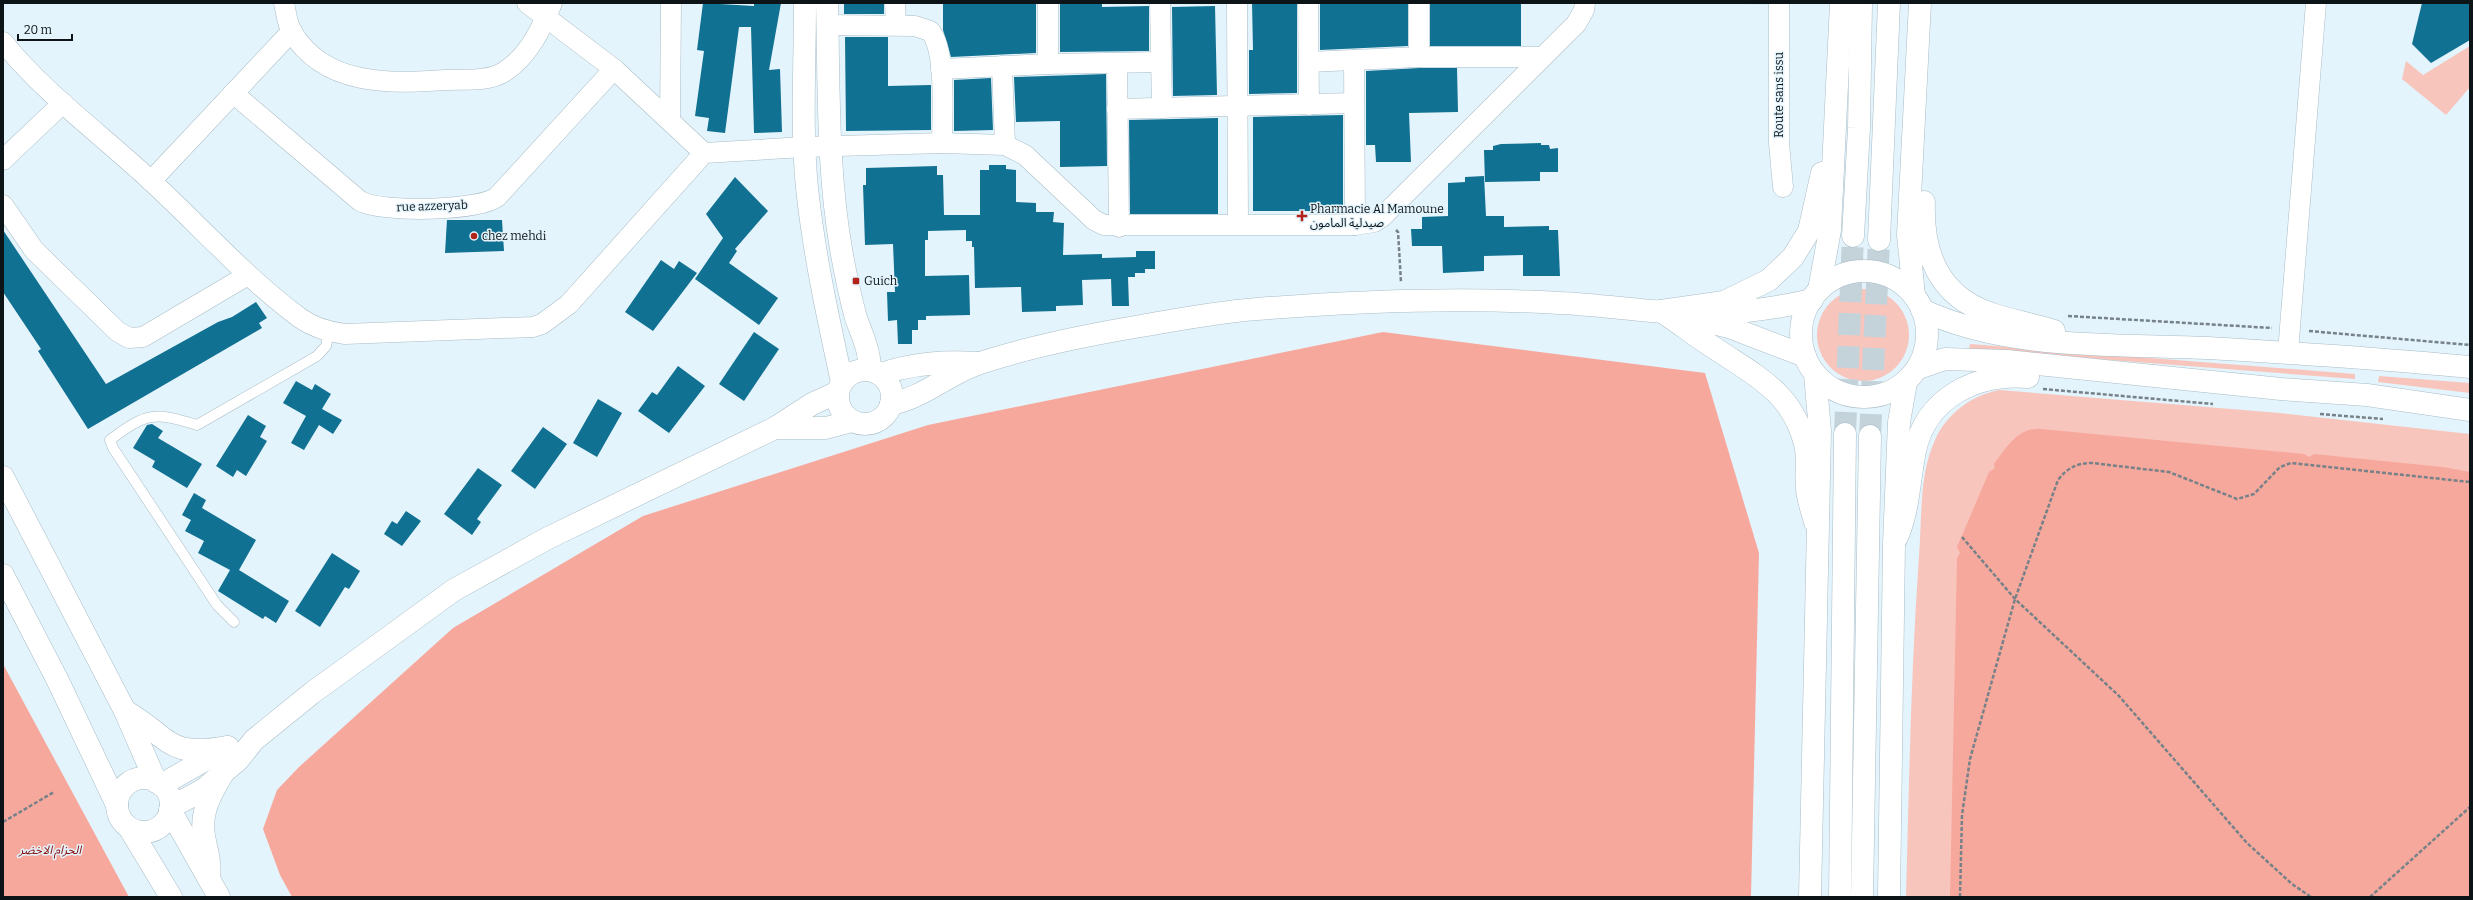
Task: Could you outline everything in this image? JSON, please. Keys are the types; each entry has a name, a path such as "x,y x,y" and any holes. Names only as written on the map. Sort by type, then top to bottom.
{"main road":[{"path":"805,3 804,147 814,244 836,353 842,412 852,421"},
{"path":"775,428 826,428 852,421 868,424 875,422 885,415 891,404 890,386 875,372 856,317 841,250 830,146 827,3"},
{"path":"1810,897 1819,412 1810,365 1801,333 1802,322 1816,295 1828,250 1841,3"},
{"path":"1853,236 1860,128 1860,3"},
{"path":"1879,240 1889,3"},
{"path":"1889,897 1894,544 1899,422 1912,375 1927,340 1926,324 1918,302 1908,235 1920,3"},
{"path":"1662,311 1724,302 1769,280 1793,257 1810,231 1818,187 1833,155"},
{"path":"1912,164 1922,184 1923,230 1926,248 1941,279 1955,294 1990,314 2043,327 2076,342"},
{"path":"891,404 916,396 978,364 1100,333 1200,316 1255,309 1401,300 1473,300 1559,303 1717,314 1773,308 1816,295 1831,280 1845,274 1868,271 1890,276 1903,284 1918,302 1955,324 1990,333 2076,342 2288,352 2470,367"},
{"path":"1662,311 1729,327 1810,365 1827,386 1842,394 1858,398 1876,397 1892,391 1912,375 1936,361 1957,359 2071,368 2367,396 2470,410"},
{"path":"1662,311 1718,351 1767,382 1782,398 1799,427 1806,444 1808,462 1807,489 1817,531"},
{"path":"812,404 829,382 834,370 836,353"},
{"path":"130,829 143,832 155,830 165,822 170,808 202,790 223,773 254,740 359,658 454,590 548,538 775,428 840,387 857,371 875,372 936,362 978,364"},
{"path":"1894,544 1907,508 1918,440 1928,420 1938,408 1954,393 1978,381 2010,375 2047,377 2071,368"},
{"path":"1840,897 1845,434"},
{"path":"1862,897 1870,436"},
{"path":"3,477 126,711 158,783 168,795 170,808 214,888"},
{"path":"3,575 57,679 117,805 119,816 130,829 171,897"},
{"path":"126,711 175,747 187,751 204,751 254,740"},
{"path":"117,805 120,792 130,782 143,778 158,783 227,747"},
{"path":"214,888 211,865 204,837 204,816 208,799 223,773"}],"street":[{"path":"284,3 292,31 309,53 333,70 371,81 417,82 497,76 518,61 549,10"},
{"path":"528,3 549,10 704,153"},
{"path":"670,120 671,3"},
{"path":"895,3 896,25"},
{"path":"1048,3 1048,64"},
{"path":"1160,3 1162,108"},
{"path":"1237,3 1236,106 1238,224"},
{"path":"1308,3 1309,105"},
{"path":"1419,3 1419,58"},
{"path":"3,42 63,102 151,181 248,275 301,319 329,332 345,334 533,326 542,324 569,304 704,153 830,146 942,143 1005,144 1025,155 1094,220 1104,226 1119,227 1238,224 1355,225 1374,222 1382,217 1540,57 1576,24 1584,10 1585,3"},
{"name":"Route sans issu","path":"1779,3 1779,143 1783,187"},
{"path":"2288,352 2316,3"},
{"path":"828,25 915,26 930,31 937,44 941,69 942,143"},
{"path":"151,181 292,31"},
{"path":"1309,62 1419,58 1540,57"},
{"path":"1354,60 1355,225"},
{"path":"941,69 1048,64 1160,62"},
{"path":"1117,63 1119,227"},
{"path":"1002,66 1005,144"},
{"name":"rue azzeryab","path":"233,93 360,201 381,208 418,208 487,203 497,197 614,69"},
{"path":"3,160 63,102"},
{"path":"1117,109 1354,103"},
{"path":"3,205 34,250 48,265 117,331 130,338 143,337 248,275"}],"lane":[{"path":"234,622 217,605 113,448 110,440 126,428 150,416 169,417 198,425 316,356 326,346 329,332"}],"path":[{"path":"1382,217 1398,232 1401,276"},
{"path":"1960,897 1962,815 1967,775 2015,599 2058,480 2068,469 2083,463 2169,472 2237,499 2254,494 2280,467 2291,463 2470,482"},
{"path":"1962,537 2015,599 2119,696 2247,843 2292,884 2311,897"},
{"path":"3,822 54,792"},
{"path":"2370,897 2470,807"}],"shaded area":[{"path":"1697,3 1772,3 1772,5"},
{"path":"2470,46 2470,87 2446,115 2402,79 2406,61 2423,75"},
{"path":"1863,289 1881,292 1896,302 1906,317 1909,335 1906,353 1896,368 1881,378 1863,381 1845,378 1830,368 1820,353 1817,335 1820,317 1830,302 1845,292"},
{"path":"1970,344 2355,374 2355,379 1969,349"},
{"path":"2379,376 2470,383 2470,393 2378,382"},
{"path":"1999,390 2280,413 2470,434 2470,478 2011,596 1957,897 1906,897 1914,641 1922,497 1926,467 1930,453 1940,430 1953,414 1970,401"}],"green space":[{"path":"1383,332 1705,373 1759,553 1751,897 292,897 280,875 263,829 277,790 299,767 453,628 643,516 928,425"},
{"path":"2033,429 2304,454 2309,457 2314,454 2443,467 2470,472 2470,897 1950,897 1957,558 1960,553 1957,547 1989,472 1995,468 1994,464 2019,435"},
{"name":"الحزام الاخضر","path":"3,664 129,897 3,897"}],"building":[{"path":"703,3 754,6 754,3 781,3 769,70 780,69 782,132 754,133 751,27 739,27 725,133 707,131 709,118 695,116 704,51 697,50"},
{"path":"844,3 884,3 884,14 844,14"},
{"path":"943,3 1036,3 1036,53 951,57 943,30"},
{"path":"1060,3 1102,3 1102,7 1149,6 1149,51 1060,52"},
{"path":"1252,3 1297,3 1297,93 1249,94 1249,50 1253,50"},
{"path":"1320,3 1408,3 1408,46 1320,50"},
{"path":"1430,3 1521,3 1521,46 1430,46"},
{"path":"2422,3 2470,3 2470,40 2431,63 2412,44"},
{"path":"1215,6 1217,95 1173,96 1172,7"},
{"path":"845,37 888,37 888,86 931,85 931,130 846,131"},
{"path":"1419,68 1457,68 1458,112 1409,113 1411,162 1376,162 1375,145 1366,145 1366,71"},
{"path":"1106,74 1107,166 1060,167 1060,121 1016,122 1014,77"},
{"path":"991,78 993,130 954,131 954,80"},
{"path":"1343,115 1343,211 1253,211 1253,117"},
{"path":"1218,118 1218,214 1130,214 1129,120"},
{"path":"1541,143 1541,145 1549,145 1550,149 1558,148 1558,172 1540,172 1540,181 1485,182 1484,150 1493,150 1493,146 1501,144"},
{"path":"989,165 1006,165 1006,169 1016,170 1016,202 1036,203 1036,212 1054,212 1053,222 1064,223 1063,255 1102,254 1102,258 1136,257 1136,251 1155,251 1155,269 1145,269 1145,273 1135,273 1135,277 1128,277 1129,306 1112,306 1111,279 1082,280 1083,305 1056,306 1056,311 1022,312 1021,287 975,288 974,247 972,247 972,241 966,241 966,230 928,231 928,240 925,240 925,276 969,275 970,315 926,316 926,320 918,320 918,330 912,330 912,344 898,344 897,320 888,321 887,292 895,292 893,244 865,245 863,185 866,185 866,168 937,166 937,175 943,175 944,215 980,215 980,170 989,170"},
{"path":"1484,176 1486,216 1504,216 1504,227 1549,226 1549,230 1558,230 1560,276 1523,276 1523,255 1484,256 1484,271 1443,273 1442,246 1412,246 1411,229 1422,229 1422,217 1448,216 1448,183 1465,182 1465,177"},
{"path":"735,177 768,211 735,249 737,251 729,263 778,298 759,325 695,279 723,238 706,214"},
{"name":"chez mehdi","path":"447,220 502,220 504,251 445,253"},
{"path":"3,230 106,384 218,322 232,317 256,302 267,318 259,323 262,328 88,429 38,351 41,349 3,292"},
{"path":"661,260 674,269 679,261 697,273 653,331 625,312"},
{"path":"754,332 779,349 744,401 719,384"},
{"path":"678,366 705,386 669,433 638,411 652,392 657,395"},
{"path":"296,381 312,390 315,384 331,394 322,409 342,420 333,434 319,425 304,450 291,443 306,416 283,403"},
{"path":"598,399 622,413 597,457 573,443"},
{"path":"248,415 266,426 260,437 267,441 246,476 237,470 233,477 216,466"},
{"path":"152,424 163,431 158,438 202,464 187,488 152,467 155,461 133,448 147,425"},
{"path":"543,427 567,444 535,489 511,471"},
{"path":"478,468 502,485 477,519 481,522 472,535 444,514"},
{"path":"194,493 206,500 202,508 256,540 239,570 289,601 276,623 265,616 263,619 218,591 230,570 198,553 204,541 185,531 191,520 182,515"},
{"path":"406,511 421,521 402,546 384,534 392,521 397,524"},
{"path":"332,553 360,571 349,589 345,587 320,627 295,611"}],"tunnel":[{"path":"1845,434 1853,236"},
{"path":"1870,436 1879,240"}],"place":[{"name":"Pharmacie Al Mamoune صيدلية المامون","path":"1302,216"},
{"name":"chez mehdi","path":"474,236"},
{"name":"Guich","path":"856,281"}]}
